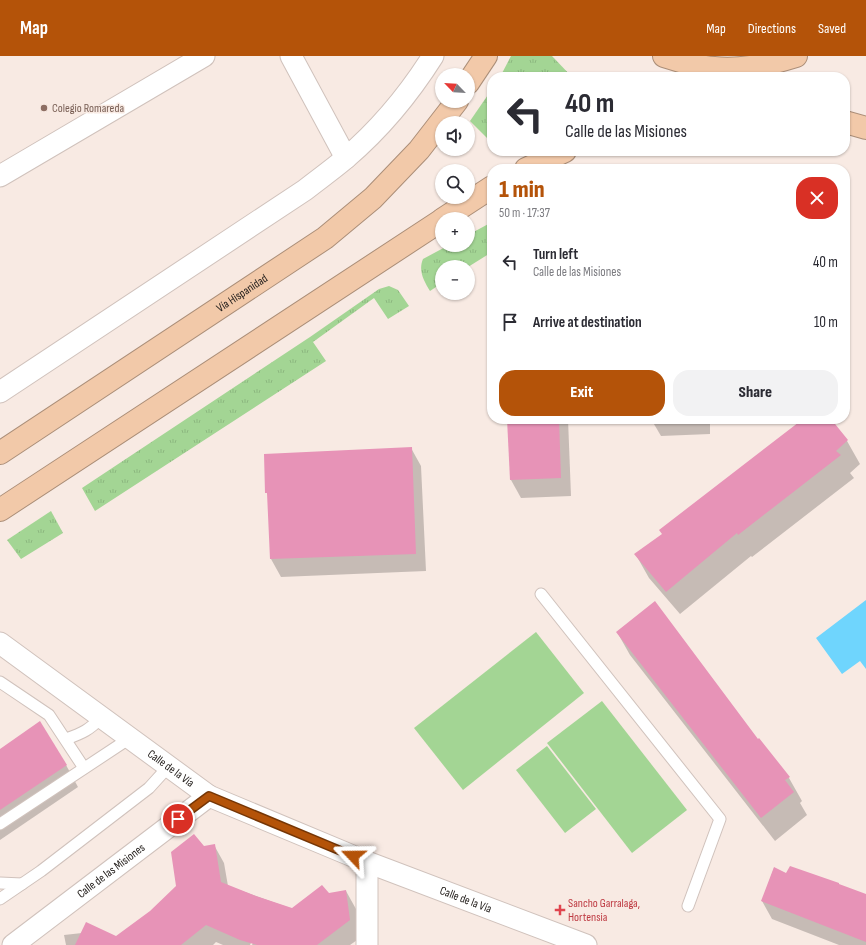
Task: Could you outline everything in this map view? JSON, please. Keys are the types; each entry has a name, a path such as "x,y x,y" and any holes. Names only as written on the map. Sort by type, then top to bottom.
{"highway":[{"path":"475,73 486,56"},
{"path":"664,56 688,64 715,68 742,68 768,64 796,56"},
{"path":"664,56 686,72"},
{"path":"772,72 796,56"},
{"name":"Vía Hispanidad","path":"0,453 325,238 383,188 419,150 452,108"},
{"path":"850,123 866,128"},
{"path":"537,164 554,156"},
{"path":"454,212 487,190"},
{"path":"0,510 435,224"}],"street":[{"path":"0,176 204,56"},
{"path":"291,56 346,158"},
{"path":"0,392 305,190 346,158 372,134 414,84 433,56"},
{"name":"Calle de la Vía","path":"0,643 209,796 367,862 586,945"},
{"name":"Calle de las Misiones","path":"13,945 209,796"},
{"path":"367,862 367,945"}],"lane":[{"path":"542,594 720,819 688,906"},
{"path":"0,682 49,715 84,768"},
{"path":"66,739 86,731 102,717"},
{"path":"0,824 130,738"},
{"path":"0,899 41,871 149,788 169,766"},
{"path":"0,883 22,884"}],"green space":[{"path":"511,56 552,56 567,72 503,72"},
{"path":"487,96 487,138 475,126 475,116 473,116"},
{"path":"487,225 487,255 475,263 475,260 435,260 435,288 430,291 421,272 423,259 436,252 475,252 475,231"},
{"path":"389,286 398,290 409,306 388,319 374,298 313,342 326,361 95,511 82,488 310,337 379,289"},
{"path":"51,511 63,533 21,559 7,540"},
{"path":"536,632 584,693 463,790 414,728"},
{"path":"602,701 687,810 632,853 547,743"},
{"path":"547,746 596,809 565,833 516,770"}],"water":[{"path":"866,600 866,669 860,661 842,674 816,638"}],"building":[{"path":"507,424 559,424 561,478 510,480"},
{"path":"797,424 835,424 848,440 836,451 841,455 738,535 737,533 666,592 634,554 662,534 659,530"},
{"path":"412,447 416,554 270,559 267,493 265,493 264,454"},
{"path":"655,601 758,739 759,738 790,777 785,780 794,792 761,818 616,632"},
{"path":"40,721 67,765 0,810 0,749"},
{"path":"194,834 204,846 215,844 221,882 292,908 322,885 329,893 346,890 350,920 317,945 257,945 240,940 206,925 181,945 75,945 86,922 116,936 150,911 176,886 171,852"},
{"path":"790,866 866,894 866,942 761,901 774,867 786,873"}],"place":[{"name":"Colegio Romareda","path":"44,108"},
{"name":"Sancho Garralaga, Hortensia","path":"560,910"}],"route":[{"path":"178,819 209,796 353,856"}]}
